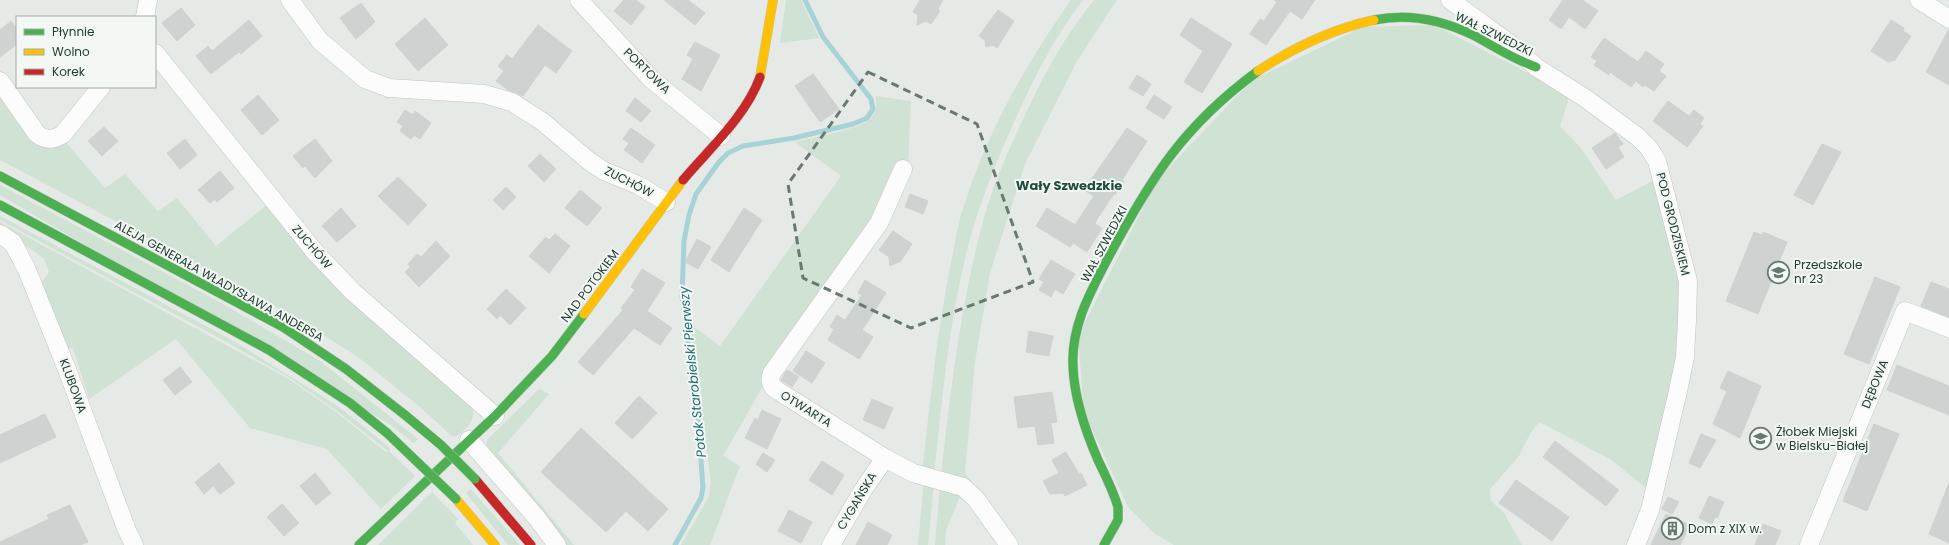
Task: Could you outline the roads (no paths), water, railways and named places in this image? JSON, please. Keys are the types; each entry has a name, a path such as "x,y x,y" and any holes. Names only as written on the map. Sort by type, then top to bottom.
{"street":[{"path":"145,16 148,0"},
{"name":"ZUCHÓW","path":"290,0 320,41 364,79 389,88 476,93 497,96 512,102 543,122 589,161 604,170 638,185 666,202"},
{"name":"PORTOWA","path":"579,0 651,79 721,136"},
{"name":"NAD POTOKIEM","path":"359,545 495,416 552,356 608,283 666,202 743,110 756,88 766,51 773,0"},
{"name":"POD GRODZISKIEM","path":"1450,0 1503,38 1536,67 1632,132 1649,148 1656,161 1662,178 1688,281 1685,357 1650,510 1636,545"},
{"path":"1919,0 1949,19"},
{"name":"WAŁ SZWEDZKI","path":"1104,545 1118,520 1118,507 1086,427 1075,389 1072,354 1075,330 1094,287 1128,221 1158,171 1199,121 1249,78 1296,48 1316,38 1345,28 1387,18 1415,18 1438,21 1480,39 1517,61 1536,67"},
{"name":"ZUCHÓW","path":"156,54 315,252 353,292 495,416"},
{"path":"0,81 37,134 42,138 50,139 57,138 63,134 100,88"},
{"name":"OTWARTA","path":"902,169 879,223 772,373 770,379 771,385 884,458 912,472 963,487 976,498 1009,545"},
{"name":"ALEJA GENERAŁA WŁADYSŁAWA ANDERSA","path":"0,176 283,327 326,354 361,379 441,445 475,479 531,545"},
{"path":"0,205 269,350 350,403 387,433 456,498 495,545"},
{"name":"KLUBOWA","path":"0,234 13,243 27,270 68,372 120,513 134,545"},
{"name":"DĘBOWA","path":"1809,545 1905,311 1949,328"},
{"path":"469,440 537,518 558,545"},
{"name":"CYGAŃSKA","path":"831,545 863,490 884,458"}],"waterway":[{"name":"Potok Starobielski Pierwszy","path":"675,545 701,498 703,488 697,406 682,296 684,241 689,215 696,194 719,162 728,153 743,146 794,138 853,124 867,118 873,109 871,99 823,37 805,0"}],"place":[{"name":"Przedszkole nr 23","path":"1779,272"},
{"name":"Żłobek Miejski w Bielsku-Białej","path":"1761,439"},
{"name":"Dom z XIX w.","path":"1673,529"}],"district":[{"name":"Wały Szwedzkie","path":"1069,185"}]}
